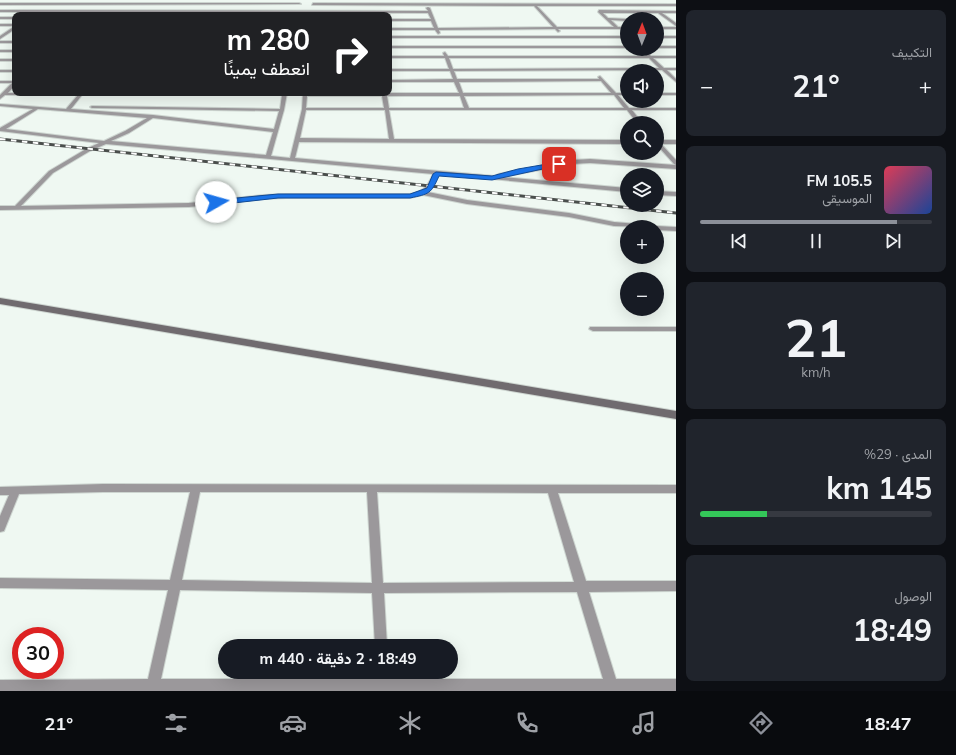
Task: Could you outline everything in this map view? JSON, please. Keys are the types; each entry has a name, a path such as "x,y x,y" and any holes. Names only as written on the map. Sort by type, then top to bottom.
{"street":[{"path":"0,4 6,0"},
{"path":"46,11 59,0"},
{"path":"101,11 112,0"},
{"path":"170,11 173,4 177,0"},
{"path":"370,0 372,12"},
{"path":"424,0 444,47 467,109"},
{"path":"478,0 481,5"},
{"path":"531,0 634,116"},
{"path":"586,0 620,31"},
{"path":"632,0 650,12"},
{"path":"668,0 675,5"},
{"path":"237,12 242,2"},
{"path":"0,4 298,2"},
{"path":"312,12 313,2 371,5 675,5"},
{"path":"0,11 204,12"},
{"path":"392,13 429,12"},
{"path":"600,12 620,12"},
{"path":"664,12 676,12"},
{"path":"664,16 676,25"},
{"path":"0,18 12,18"},
{"path":"608,19 620,20"},
{"path":"392,20 433,20"},
{"path":"664,20 676,20"},
{"path":"0,25 12,26"},
{"path":"392,29 617,28"},
{"path":"668,37 664,32 674,28"},
{"path":"0,38 12,29"},
{"path":"0,32 12,32"},
{"path":"392,38 620,37"},
{"path":"664,37 676,37"},
{"path":"0,42 12,42"},
{"path":"392,47 620,47"},
{"path":"465,47 470,57"},
{"path":"664,47 676,47"},
{"path":"0,51 12,51"},
{"path":"512,57 519,69"},
{"path":"550,57 568,80"},
{"path":"392,58 550,57 588,63 620,66"},
{"path":"650,57 658,64"},
{"path":"392,70 559,69 588,63 650,57 676,57"},
{"path":"0,60 12,60"},
{"path":"664,69 676,69"},
{"path":"664,69 676,81"},
{"path":"0,71 12,71"},
{"path":"527,80 530,85"},
{"path":"392,81 602,80"},
{"path":"0,82 12,83"},
{"path":"0,98 12,86"},
{"path":"533,89 537,94"},
{"path":"5,94 12,94"},
{"path":"392,94 620,94"},
{"path":"664,94 676,94"},
{"path":"67,111 79,96"},
{"path":"106,96 129,99 169,108 230,105 282,110"},
{"path":"71,106 129,99 194,96"},
{"path":"230,105 232,96"},
{"path":"268,158 282,110 284,96"},
{"path":"292,160 304,109 305,96"},
{"path":"385,96 386,110 392,140"},
{"path":"17,207 48,175 103,142 128,132 169,108 181,97"},
{"path":"120,114 129,99"},
{"path":"0,105 152,117 276,131"},
{"path":"0,130 36,109"},
{"path":"304,109 676,109"},
{"path":"0,130 103,142 268,158 620,189"},
{"path":"297,140 620,142"},
{"path":"664,142 676,142"},
{"path":"664,150 676,163"},
{"path":"492,178 518,171 572,162 590,161 676,168"},
{"path":"0,208 189,205 270,196 410,196 423,193 430,189 436,174"},
{"path":"423,193 467,202 569,215 620,224"},
{"path":"664,193 676,194"},
{"path":"664,228 676,229"},
{"path":"0,301 676,416"},
{"path":"592,329 676,329"},
{"path":"0,491 103,488 676,489"},
{"path":"153,688 196,488"},
{"path":"372,488 381,639"},
{"path":"552,489 612,688"},
{"path":"0,528 16,490"},
{"path":"0,583 378,588 676,586"},
{"path":"0,686 153,688 612,688 676,685"}],"railway":[{"path":"0,139 676,213"}],"route":[{"path":"216,202 278,196 410,196 421,194 430,189 436,174 492,178 518,171 559,164"}]}
